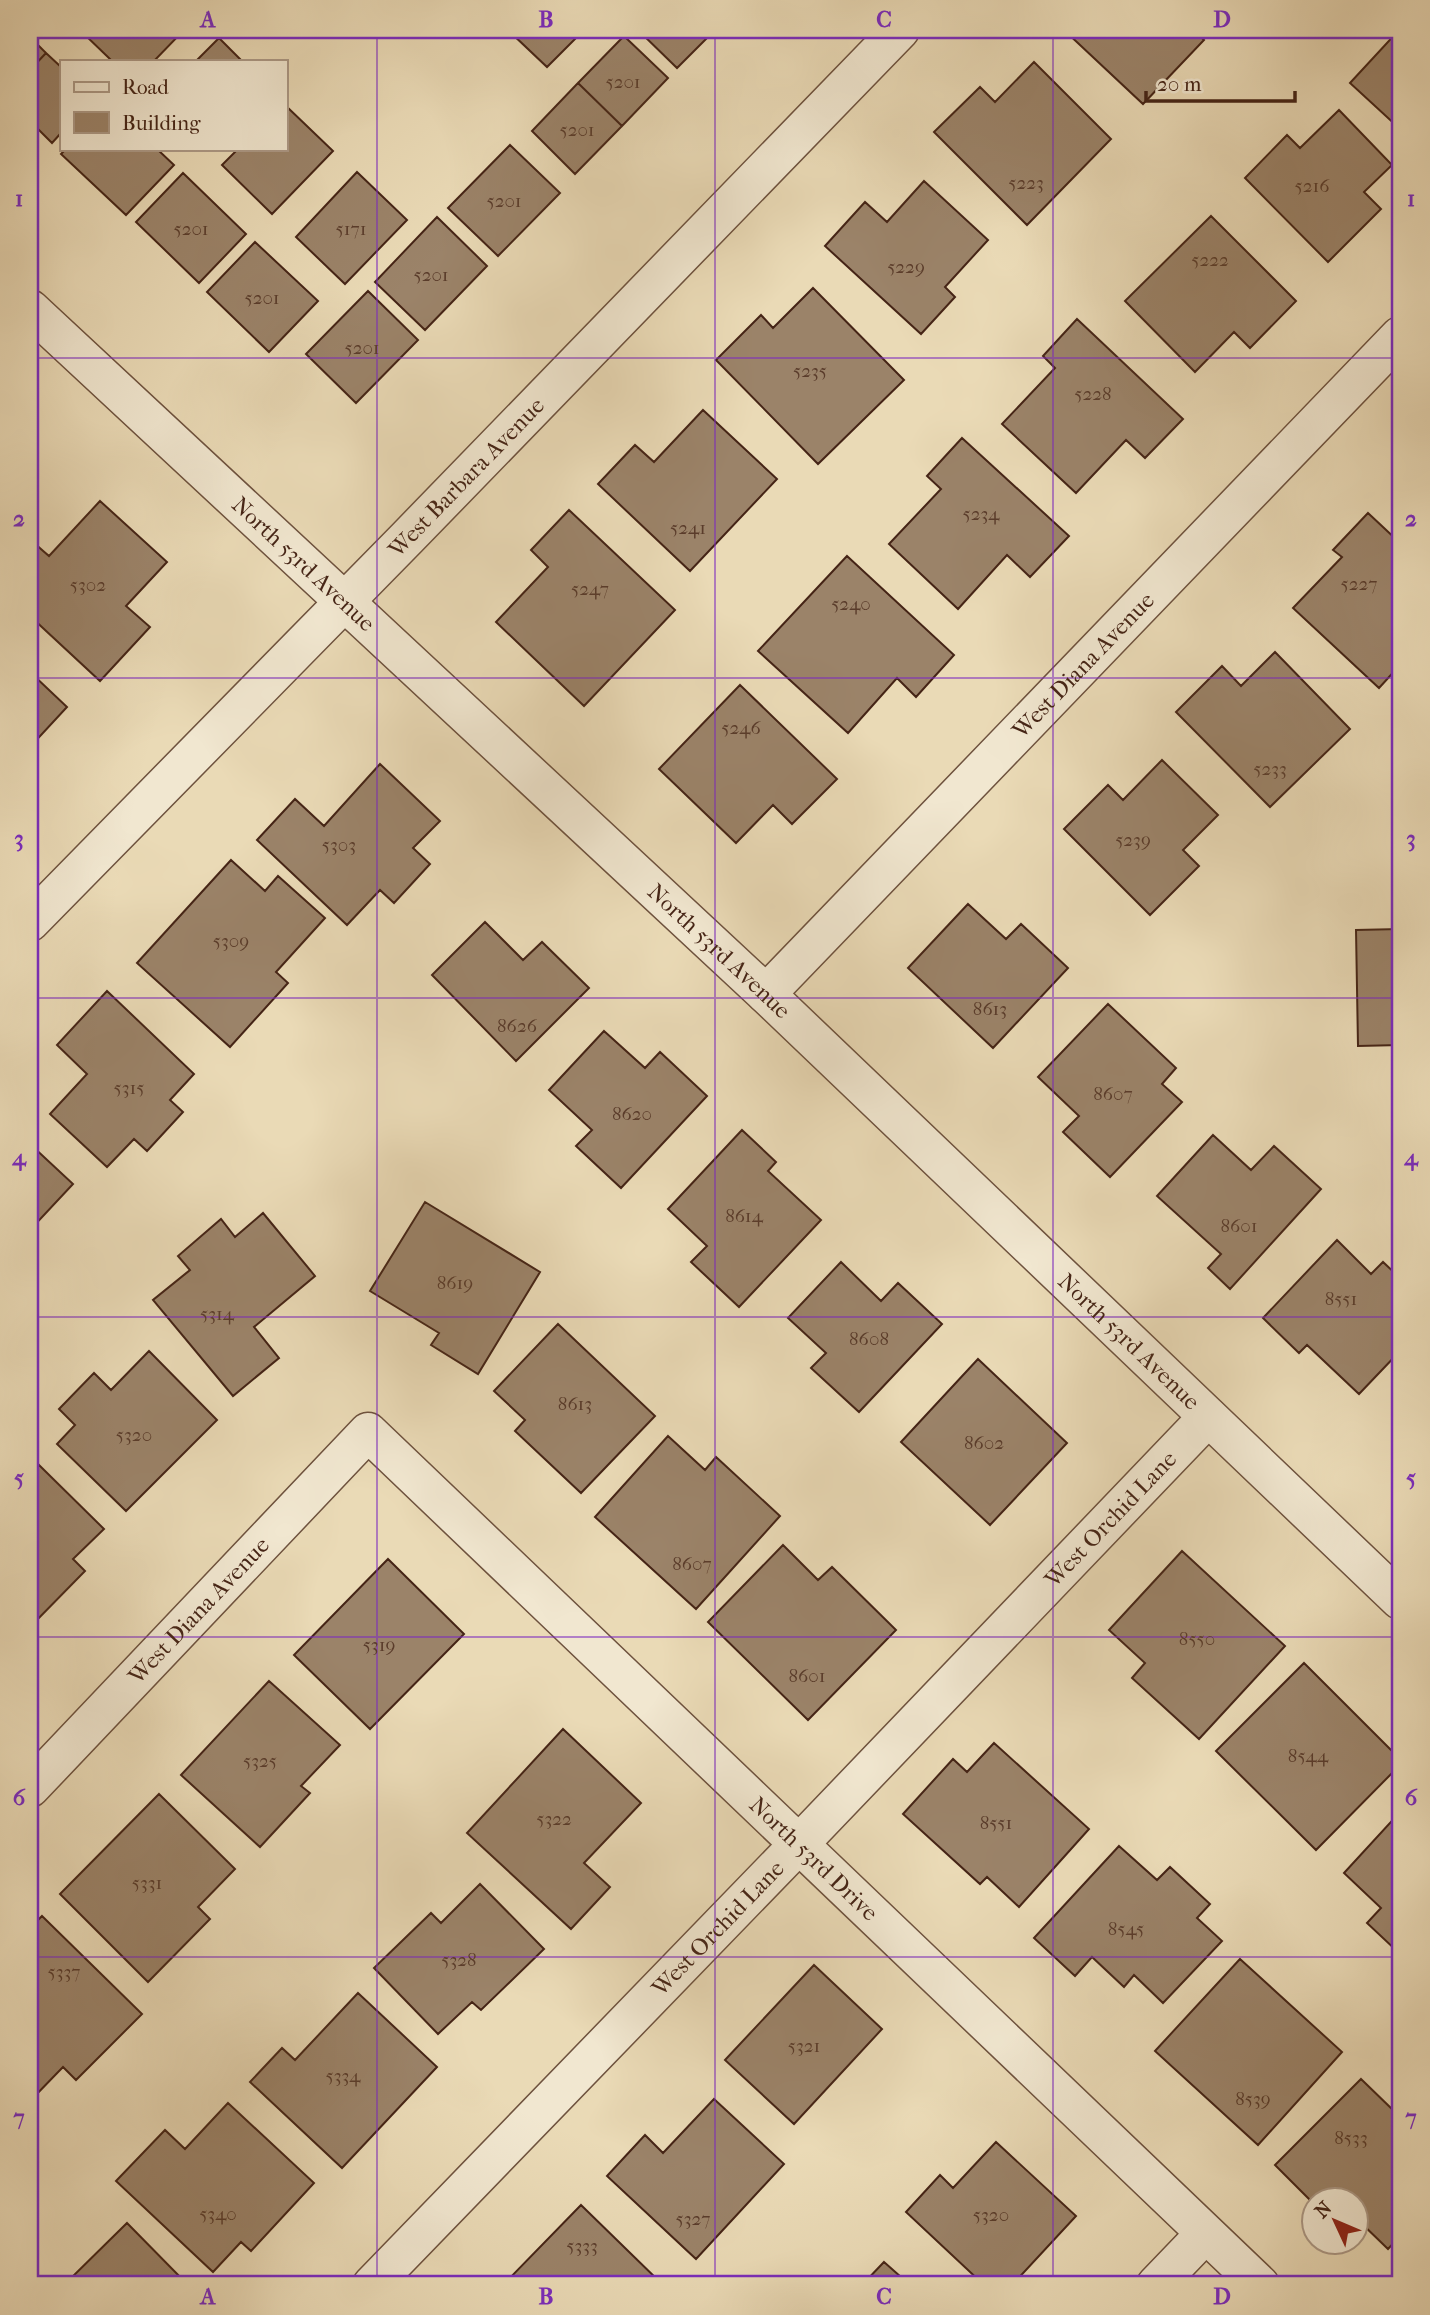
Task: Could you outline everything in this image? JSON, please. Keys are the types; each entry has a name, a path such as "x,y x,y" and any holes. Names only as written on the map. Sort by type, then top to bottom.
{"street":[{"name":"West Barbara Avenue","path":"30,922 900,30"},
{"name":"North 53rd Avenue","path":"30,309 766,994 1400,1600"},
{"name":"West Diana Avenue","path":"766,994 1400,336"},
{"name":"West Orchid Lane","path":"372,2285 800,1844 1208,1417"},
{"name":"West Diana Avenue","path":"30,1788 368,1432"},
{"name":"North 53rd Drive","path":"368,1432 1260,2285"},
{"path":"1156,2285 1205,2234"}],"building":[{"path":"86,30 184,30 155,60 111,60 83,33"},
{"path":"508,30 584,30 547,67"},
{"path":"638,30 715,30 677,68"},
{"path":"1064,30 1194,30 1204,40 1143,104"},
{"path":"1400,30 1400,129 1350,83"},
{"path":"624,36 668,78 622,126 578,83"},
{"path":"30,37 46,53 30,70"},
{"path":"219,38 241,60 197,60"},
{"path":"46,53 60,66 60,134 52,143 30,121 30,70"},
{"path":"1034,62 1111,139 1027,225 934,132 980,87 995,102"},
{"path":"578,83 622,126 575,174 532,131"},
{"path":"287,107 333,151 272,214 222,165 237,150 287,150"},
{"path":"1339,110 1392,165 1364,192 1381,209 1328,262 1245,178 1287,135 1300,148"},
{"path":"510,145 560,193 498,256 448,208"},
{"path":"65,150 158,150 174,165 126,215 61,154"},
{"path":"357,172 407,220 345,284 296,237"},
{"path":"183,173 246,234 199,283 136,222"},
{"path":"924,181 988,240 945,287 955,297 921,334 825,246 865,202 887,222"},
{"path":"1211,216 1296,301 1250,348 1234,332 1195,372 1125,301"},
{"path":"437,217 487,266 425,330 375,282"},
{"path":"255,242 318,301 269,352 207,292"},
{"path":"813,288 904,380 818,464 716,360 761,315 773,328"},
{"path":"368,291 418,340 356,403 306,354"},
{"path":"1077,319 1183,419 1145,458 1126,440 1076,493 1002,424 1055,368 1043,356"},
{"path":"703,410 777,479 690,571 598,484 635,445 654,462"},
{"path":"962,438 1069,536 1030,577 1007,555 958,609 889,544 941,489 927,476"},
{"path":"100,501 167,562 126,606 150,627 100,681 30,616 30,548 34,543 49,556"},
{"path":"569,510 675,610 584,706 496,622 548,567 531,550"},
{"path":"1368,513 1400,543 1400,665 1379,688 1293,608 1342,557 1333,550"},
{"path":"847,556 954,655 916,697 897,678 848,733 758,651"},
{"path":"1275,652 1350,729 1270,807 1176,712 1222,666 1241,686"},
{"path":"30,672 67,707 30,747"},
{"path":"740,685 837,779 792,824 773,805 736,843 659,769"},
{"path":"1162,760 1218,815 1183,850 1199,866 1150,915 1064,829 1108,785 1123,800"},
{"path":"380,764 440,821 413,848 430,864 394,903 380,890 347,925 257,840 295,799 324,826"},
{"path":"231,860 265,891 278,876 325,918 276,972 288,983 230,1047 137,963"},
{"path":"968,904 1006,939 1021,924 1068,968 993,1048 908,968"},
{"path":"485,922 523,960 542,942 589,988 516,1061 432,975"},
{"path":"1400,929 1400,1045 1358,1046 1356,930"},
{"path":"107,991 194,1074 170,1100 183,1112 147,1151 134,1139 107,1167 50,1114 87,1074 57,1045"},
{"path":"1108,1004 1176,1068 1162,1084 1182,1102 1110,1177 1063,1132 1079,1116 1038,1077"},
{"path":"604,1031 645,1068 660,1052 707,1096 621,1188 576,1146 592,1130 549,1090"},
{"path":"742,1130 776,1162 768,1171 821,1220 739,1307 691,1262 707,1246 668,1209"},
{"path":"1213,1135 1251,1170 1274,1146 1321,1189 1230,1289 1208,1268 1221,1254 1157,1196"},
{"path":"30,1144 73,1184 30,1230"},
{"path":"425,1202 540,1272 478,1374 431,1345 439,1333 370,1291"},
{"path":"263,1213 315,1276 254,1327 279,1358 233,1396 153,1300 190,1270 178,1256 221,1219 235,1237"},
{"path":"1337,1240 1371,1274 1383,1262 1400,1278 1400,1351 1359,1394 1307,1345 1299,1353 1263,1318"},
{"path":"841,1262 881,1301 898,1283 942,1324 859,1412 811,1368 826,1353 788,1318"},
{"path":"558,1324 655,1416 581,1493 515,1431 525,1420 494,1391"},
{"path":"149,1351 217,1420 126,1511 57,1444 75,1425 59,1409 94,1373 111,1390"},
{"path":"978,1359 1067,1443 990,1525 901,1442"},
{"path":"668,1436 705,1470 716,1457 780,1516 696,1609 595,1517"},
{"path":"39,1465 104,1529 73,1559 85,1571 30,1627 30,1474"},
{"path":"783,1545 818,1580 832,1567 896,1630 808,1720 708,1622"},
{"path":"1182,1551 1285,1646 1199,1739 1132,1678 1145,1663 1109,1630"},
{"path":"388,1559 464,1634 370,1729 294,1655"},
{"path":"1304,1663 1400,1759 1400,1765 1316,1850 1216,1751"},
{"path":"269,1681 340,1745 301,1786 310,1793 260,1847 181,1775"},
{"path":"563,1729 641,1803 584,1863 610,1887 571,1929 467,1833"},
{"path":"994,1743 1089,1829 1019,1907 987,1877 980,1884 903,1814 953,1759 967,1772"},
{"path":"159,1794 235,1869 198,1907 210,1919 148,1982 60,1894"},
{"path":"1400,1812 1400,1954 1367,1923 1381,1908 1344,1873"},
{"path":"1119,1846 1157,1880 1170,1867 1210,1904 1197,1918 1222,1941 1163,2003 1134,1975 1124,1987 1092,1957 1075,1976 1034,1938"},
{"path":"480,1884 544,1949 481,2010 472,2002 438,2034 374,1968 431,1913 441,1923"},
{"path":"42,1916 142,2014 76,2080 63,2067 31,2100 30,1928"},
{"path":"1240,1959 1342,2052 1258,2145 1155,2051"},
{"path":"814,1965 882,2029 794,2124 725,2060"},
{"path":"358,1993 437,2067 342,2168 250,2082 282,2048 295,2060"},
{"path":"1361,2079 1393,2110 1400,2103 1400,2236 1388,2249 1370,2232 1370,2186 1300,2186 1300,2190 1275,2165"},
{"path":"714,2099 784,2164 696,2259 607,2176 645,2135 663,2153"},
{"path":"228,2103 314,2183 251,2251 241,2242 213,2272 116,2181 165,2130 185,2149"},
{"path":"996,2142 1076,2216 1012,2285 984,2285 906,2212 940,2175 953,2188"},
{"path":"581,2205 663,2285 503,2285"},
{"path":"127,2223 188,2285 64,2285"},
{"path":"884,2262 910,2285 862,2285"}]}
